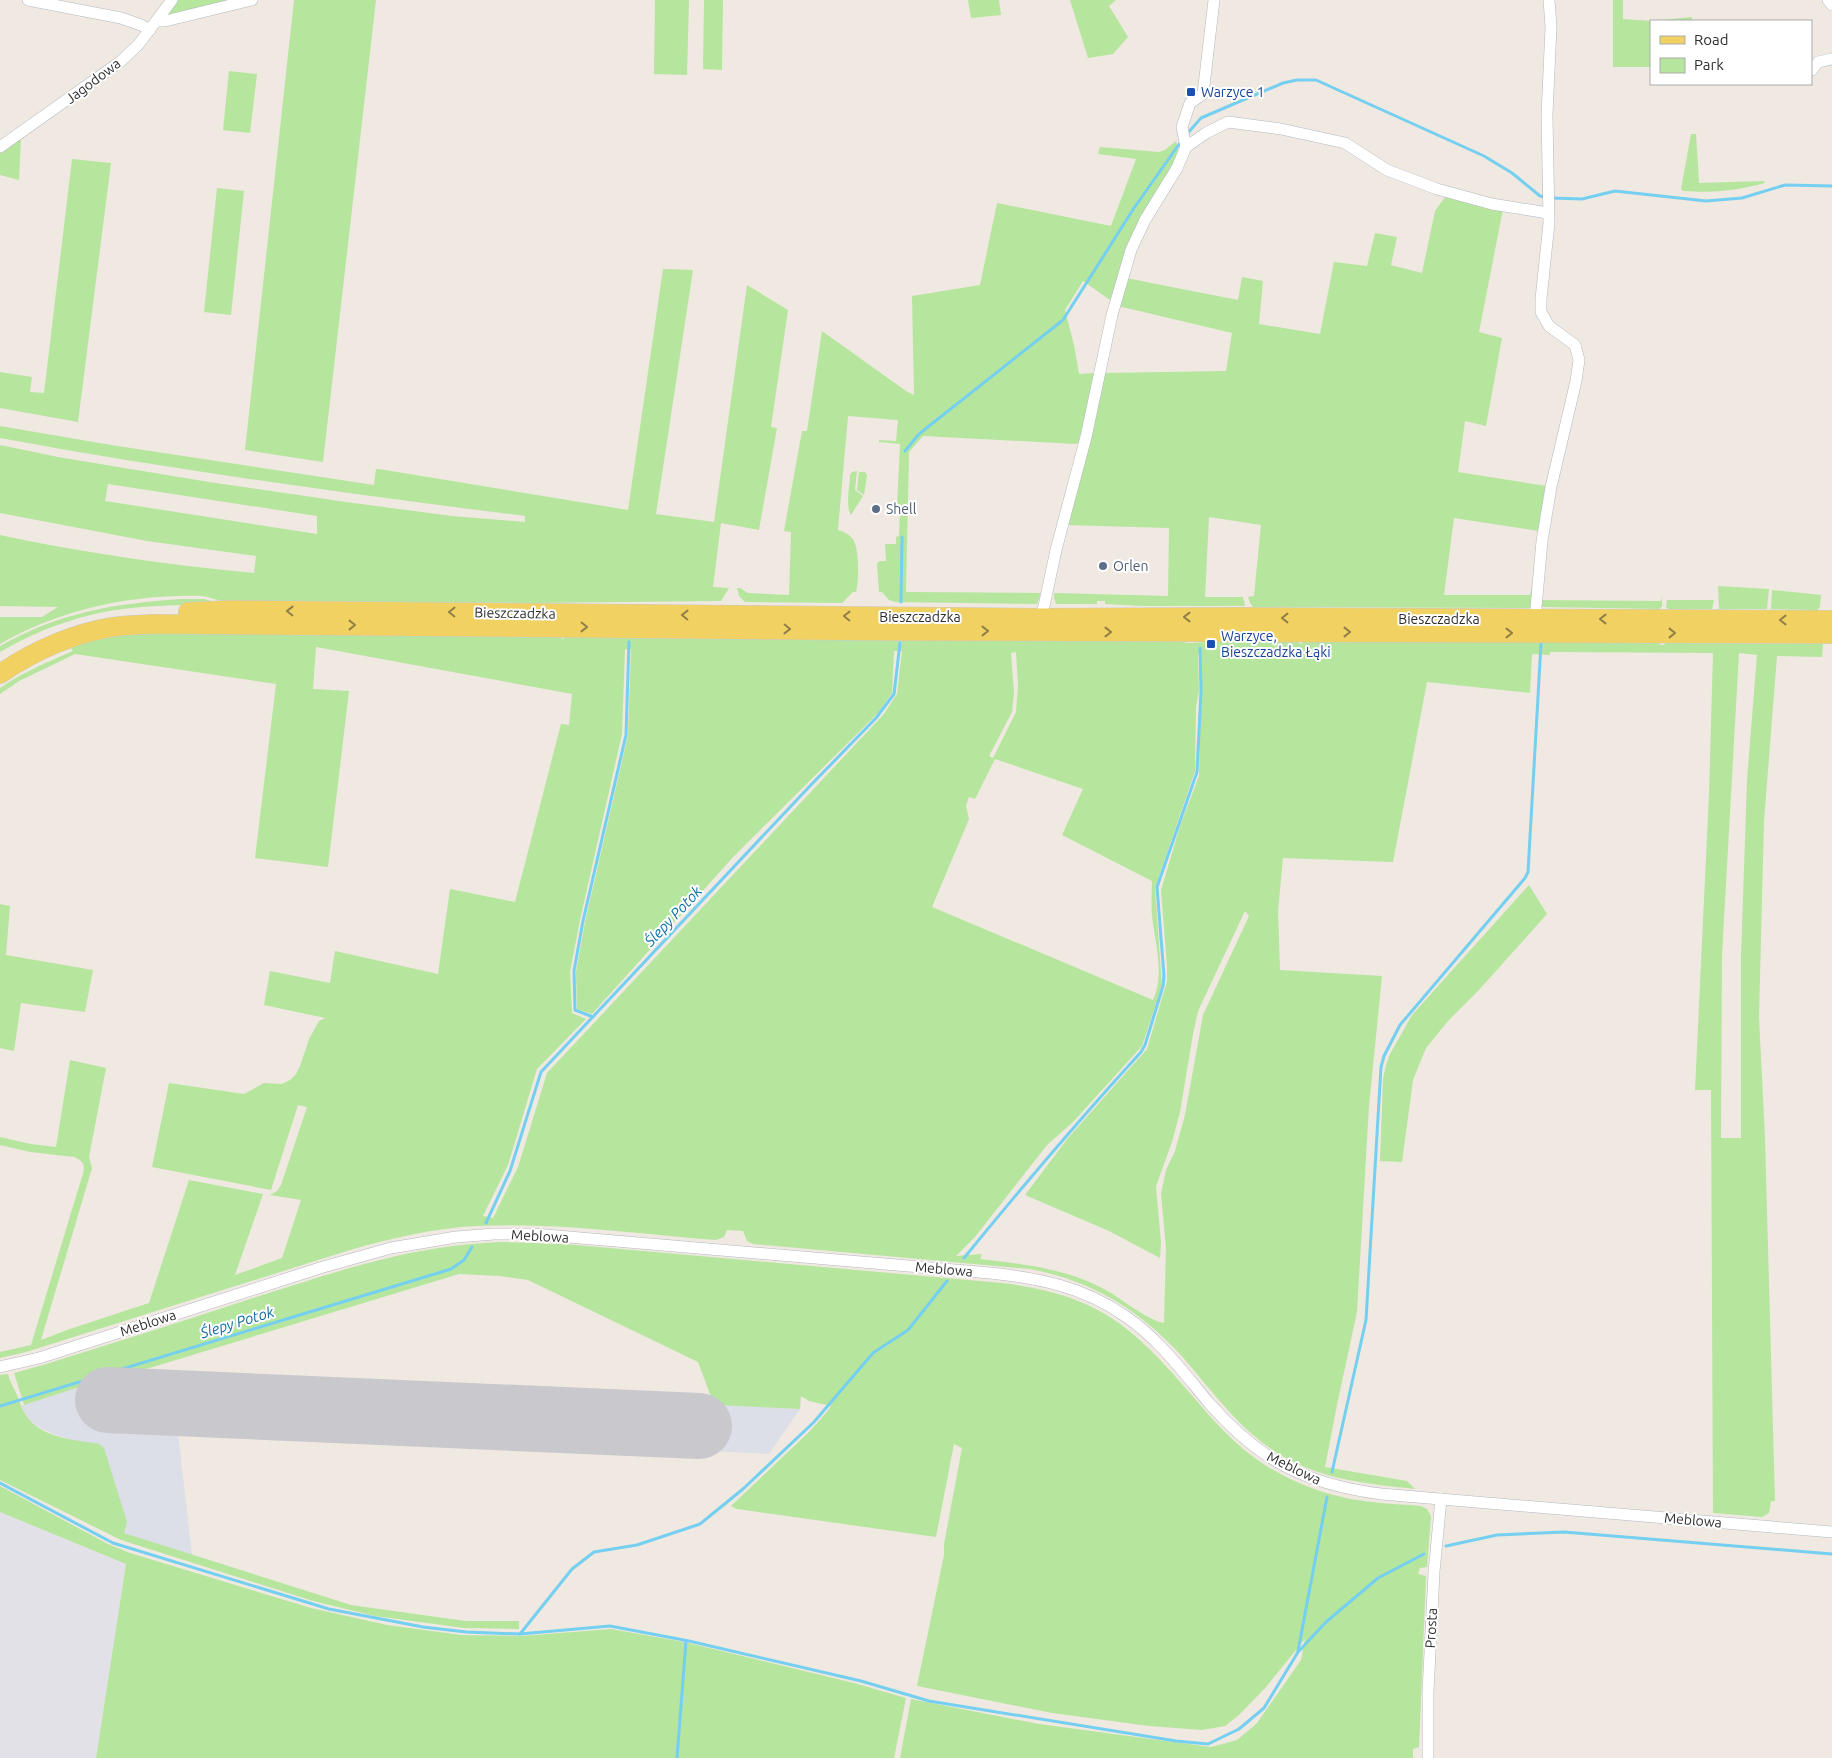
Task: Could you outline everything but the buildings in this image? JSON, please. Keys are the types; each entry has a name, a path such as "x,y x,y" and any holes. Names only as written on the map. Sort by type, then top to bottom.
{"main road":[{"name":"Bieszczadzka","path":"3,659 33,643 84,624 139,615 230,610 1832,620"},
{"name":"Bieszczadzka","path":"0,674 50,646 80,634 112,627 152,624 1016,631 1832,634"}],"street":[{"path":"28,0 153,26 165,21 252,0"},
{"name":"Jagodowa","path":"0,147 132,52 172,0"},
{"path":"1186,146 1182,127 1190,103 1203,94 1214,0"},
{"path":"1535,619 1542,541 1551,487 1576,381 1579,360 1575,345 1548,326 1541,312 1548,238 1547,115 1551,27 1549,0"},
{"path":"1828,0 1832,5"},
{"path":"1812,70 1818,62 1832,58"},
{"path":"1043,614 1056,550 1086,437 1112,315 1131,250 1145,220 1177,168 1186,146 1228,122 1281,129 1345,143 1387,170 1437,189 1492,204 1548,209"},
{"name":"Bieszczadzka","path":"1016,631 1030,626 1043,614 1050,625 1069,631"},
{"name":"Meblowa","path":"0,1366 39,1358 364,1255 421,1242 456,1237 494,1234 534,1234 990,1273 1062,1285 1088,1295 1126,1316 1169,1355 1210,1404 1241,1436 1269,1458 1296,1473 1324,1483 1355,1490 1441,1499 1832,1532"},
{"name":"Prosta","path":"1428,1758 1428,1692 1434,1572 1441,1499"}],"shaded area":[{"path":"113,1376 800,1409 769,1454 177,1424 192,1555 124,1533 74,1440 55,1435 35,1425 28,1419 21,1406"},
{"path":"0,1512 126,1564 96,1758 0,1758"}],"green space":[{"path":"175,0 241,0 166,18 164,15"},
{"path":"294,0 376,0 323,462 245,450"},
{"path":"655,0 689,0 687,75 654,74"},
{"path":"704,0 723,0 722,70 703,69"},
{"path":"968,0 999,0 1001,15 971,18"},
{"path":"1070,0 1116,0 1109,6 1128,37 1113,54 1088,58"},
{"path":"1613,0 1623,0 1623,19 1650,21 1650,67 1613,67"},
{"path":"1692,17 1692,20 1661,20"},
{"path":"229,71 257,74 250,133 223,130"},
{"path":"1691,134 1696,134 1699,183 1764,181 1765,183 1724,191 1683,191 1681,189"},
{"path":"21,138 19,180 0,175 0,151"},
{"path":"1176,141 1177,157 1130,243 1110,300 1083,281 1065,310 1079,374 1095,373 1079,442 1076,444 923,436 909,452 906,592 1041,593 1037,604 895,602 889,600 882,592 879,592 877,563 886,561 885,544 896,544 896,537 899,536 900,507 897,507 900,444 879,442 879,440 896,441 898,420 848,416 838,530 851,537 856,545 858,581 856,592 853,592 842,603 745,602 739,596 737,588 748,593 789,595 791,532 784,531 802,431 807,431 822,331 914,395 912,296 980,285 997,203 1111,226 1136,159 1098,154 1100,147 1159,152 1165,150"},
{"path":"72,159 111,163 78,422 0,408 0,372 32,377 30,392 44,393"},
{"path":"217,188 244,191 231,315 204,312"},
{"path":"1445,197 1503,209 1479,332 1502,338 1486,426 1465,421 1458,472 1547,486 1539,531 1454,518 1444,595 1530,595 1532,586 1534,587 1532,608 1253,607 1248,597 1254,596 1261,525 1209,517 1205,597 1243,597 1245,606 1141,606 1105,604 1105,601 1097,601 1097,604 1056,604 1054,593 1168,596 1169,528 1066,525 1103,373 1226,371 1232,333 1118,306 1126,278 1238,300 1242,277 1263,281 1259,324 1320,334 1334,262 1367,266 1375,233 1397,237 1391,265 1422,273 1435,211"},
{"path":"663,269 693,270 656,514 714,522 747,285 788,310 771,427 777,428 759,530 721,523 713,587 729,588 721,601 533,603 224,601 202,596 176,596 124,601 72,613 47,621 0,644 0,617 42,617 58,607 0,606 0,535 127,558 254,573 256,556 147,541 0,513 0,445 58,457 209,482 346,502 452,516 525,522 525,516 262,481 65,450 0,438 0,426 374,485 376,469 628,510","holes":["108,484 317,516 317,534 105,501"]},
{"path":"857,471 855,490 863,496 851,515 848,501 850,475 852,472"},
{"path":"859,472 865,472 867,475 864,495 857,490"},
{"path":"1718,586 1769,589 1767,609 1719,609"},
{"path":"1772,590 1821,595 1820,607 1817,610 1771,609"},
{"path":"1662,597 1660,609 1539,607 1539,600 1661,601"},
{"path":"181,599 204,599 219,603 142,607 96,614 47,629 0,652 0,646 22,634 66,618 109,607"},
{"path":"1667,600 1714,600 1712,609 1668,609 1666,607"},
{"path":"154,630 557,632 557,634 205,631 204,634 557,636 563,639 567,637 1011,639 1016,641 1017,639 1171,640 1189,643 1207,642 1208,644 1229,640 1296,641 1301,644 1304,641 1659,643 1661,645 1665,643 1823,644 1822,657 1777,656 1764,821 1759,1017 1765,1138 1775,1501 1771,1501 1769,1513 1762,1517 1713,1513 1711,1090 1695,1090 1709,794 1713,653 1550,652 1550,655 1532,654 1530,693 1427,682 1393,862 1283,858 1278,911 1280,970 1382,976 1369,1106 1357,1312 1325,1467 1407,1481 1415,1489 1364,1483 1331,1476 1299,1465 1284,1457 1268,1447 1240,1423 1179,1353 1147,1323 1112,1299 1073,1281 1030,1269 753,1244 747,1241 743,1231 727,1230 724,1237 716,1240 597,1229 507,1225 461,1227 429,1231 350,1250 26,1352 0,1358 0,1352 31,1345 84,1170 82,1162 74,1157 30,1152 0,1145 0,1137 56,1147 70,1060 106,1068 89,1157 92,1168 41,1340 149,1303 189,1180 263,1194 235,1275 282,1258 301,1200 270,1195 277,1191 281,1185 307,1107 298,1105 271,1190 152,1167 169,1083 244,1094 264,1083 282,1084 296,1074 309,1039 319,1021 325,1018 264,1005 270,971 330,983 335,951 438,974 450,889 515,902 561,724 569,725 572,694 316,647 313,689 349,691 328,867 255,858 276,684 75,654 19,681 0,694 0,688 18,677 73,651 71,648 55,652 0,683 0,678 41,654 63,646 107,635","holes":["625,649 631,650 628,735 585,922 576,972 577,1009 592,1014 735,855 878,713 892,693 894,651 902,651 897,694 883,715 547,1073 518,1167 493,1218 483,1216 508,1165 537,1069 586,1019 572,1013 570,972 622,734","1016,652 1018,686 1016,712 993,758 989,756 1012,712 1014,692 1011,653","1739,653 1757,655 1747,780 1741,956 1741,1138 1721,1138 1722,955","1198,654 1201,654 1199,776 1180,826 1161,890 1167,981 1147,1049 1068,1138 1025,1195 1109,1231 1160,1258 1161,1243 1156,1186 1172,1142 1180,1112 1198,1011 1245,911 1249,916 1203,1015 1185,1115 1175,1151 1166,1170 1161,1194 1166,1248 1164,1323 1148,1317 1108,1291 1072,1275 1042,1268 980,1259 982,1254 956,1256 975,1237 1047,1145 1073,1122 1142,1046 1162,986 1155,888 1195,771 1196,706 1199,691","995,759 1083,789 1062,835 1152,881 1152,916 1159,969 1157,990 1153,1000 932,907 969,819 966,806 969,797 975,799"]},
{"path":"1529,885 1547,914 1478,991 1448,1021 1426,1048 1413,1080 1402,1162 1380,1161 1383,1079 1390,1054 1412,1015"},
{"path":"0,904 10,906 6,955 93,970 85,1012 21,1003 14,1051 0,1048"},
{"path":"502,1242 565,1244 1002,1283 1062,1295 1086,1304 1108,1316 1148,1347 1224,1432 1254,1458 1276,1472 1301,1484 1338,1496 1371,1502 1421,1506 1427,1509 1431,1516 1427,1567 1420,1568 1418,1574 1426,1576 1419,1747 1413,1749 1413,1758 900,1758 911,1699 1039,1724 1211,1747 1237,1740 1257,1723 1301,1660 1305,1639 1266,1687 1240,1714 1225,1726 1202,1730 1149,1726 1052,1713 917,1686 944,1555 944,1544 962,1448 954,1444 936,1537 737,1509 731,1506 809,1432 831,1406 809,1401 801,1396 800,1409 714,1405 698,1362 528,1280 500,1276 459,1274 123,1376 113,1376 24,1405 14,1373 344,1270 436,1248"},
{"path":"8,1374 24,1412 33,1424 50,1434 99,1444 104,1448 127,1522 124,1533 351,1605 465,1621 519,1621 519,1629 464,1628 375,1616 313,1601 121,1540 0,1480 0,1375"},
{"path":"0,1486 108,1544 130,1553 311,1608 387,1625 461,1635 522,1636 611,1629 684,1642 854,1683 906,1698 894,1758 96,1758 126,1564 0,1512"}],"waterway":[{"path":"1186,135 1201,118 1283,83 1297,80 1316,80 1484,156 1512,173 1540,196 1545,197"},
{"path":"905,451 919,434 1063,320 1134,208 1182,140"},
{"path":"1551,198 1582,199 1615,191 1706,201 1742,198 1785,185 1832,186"},
{"path":"901,602 902,537"},
{"path":"593,1017 575,1010 574,971 583,921 626,735 629,642"},
{"name":"Ślepy Potok","path":"486,1223 510,1171 541,1072 876,718 894,694 900,643"},
{"path":"1332,1472 1366,1320 1381,1067 1384,1056 1400,1025 1525,878 1528,872 1541,644"},
{"path":"964,1258 1145,1045 1163,986 1164,976 1157,887 1197,772 1201,691 1200,648"},
{"name":"Ślepy Potok","path":"0,1406 451,1269 464,1260 472,1247"},
{"path":"520,1634 572,1569 594,1552 637,1545 700,1524 743,1489 814,1422 873,1353 908,1330 947,1281"},
{"path":"0,1483 113,1543 329,1609 423,1627 466,1632 520,1634 610,1626 689,1641 861,1681 929,1701 1176,1741 1208,1744 1239,1729 1264,1708 1298,1652 1326,1622 1378,1578 1424,1554"},
{"path":"1298,1651 1327,1497"},
{"path":"1446,1546 1497,1535 1564,1532 1832,1554"},
{"path":"677,1758 686,1641"}],"runway":[{"path":"108,1400 699,1426"}],"place":[{"name":"Warzyce 1","path":"1191,92"},
{"name":"Shell","path":"876,509"},
{"name":"Orlen","path":"1103,566"},
{"name":"Warzyce, Bieszczadzka Łąki","path":"1211,644"}]}
